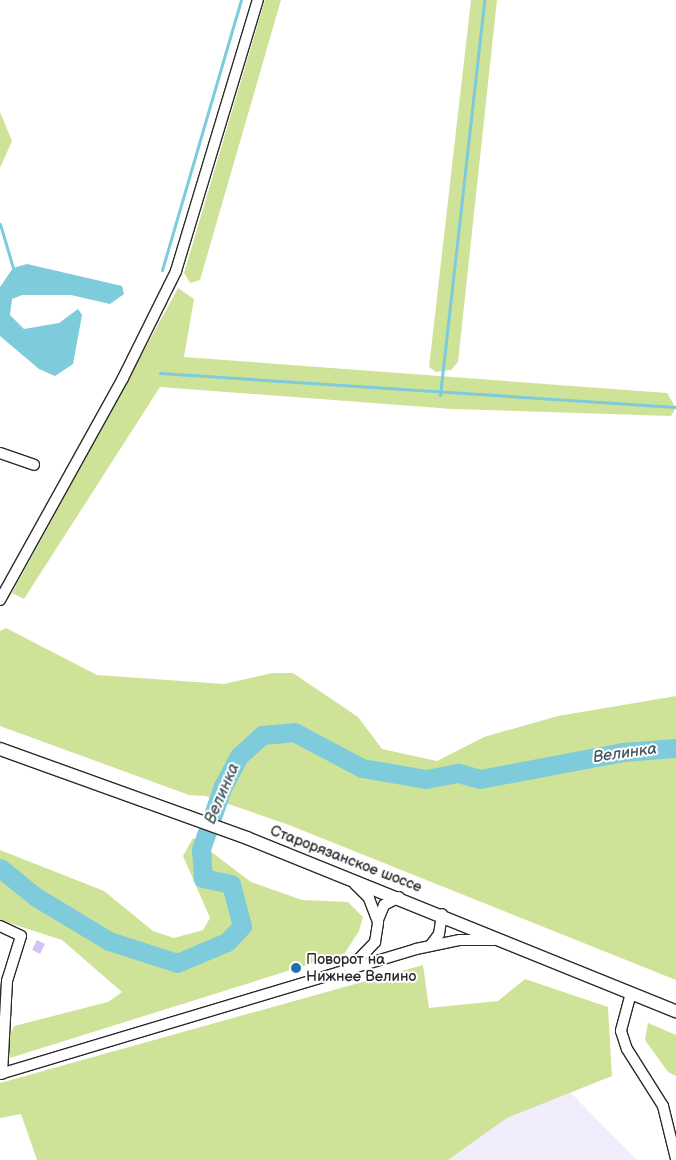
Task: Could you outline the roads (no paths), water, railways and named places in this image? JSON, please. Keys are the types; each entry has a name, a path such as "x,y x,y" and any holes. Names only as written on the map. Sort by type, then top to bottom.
{"main road":[{"name":"Старорязанское шоссе","path":"0,749 185,814 247,838 442,914 676,1011"}],"street":[{"path":"0,600 123,378 176,271 258,0"},
{"path":"0,453 34,465"},
{"path":"344,876 369,898 378,922"},
{"path":"344,970 368,952 384,905 399,897"},
{"path":"430,946 439,934 442,914"},
{"path":"0,926 21,936 8,981 1,1074 344,970 430,946 474,939 505,941"},
{"path":"631,993 621,1031 627,1049 663,1106 676,1159"}],"water":[{"path":"27,264 122,286 124,294 110,304 71,295 22,295 12,299 10,315 24,329 59,323 78,309 82,315 73,364 55,376 39,369 0,336 0,287 13,268"}],"waterway":[{"path":"162,270 241,0"},
{"path":"440,395 484,0"},
{"path":"0,224 13,268"},
{"path":"160,373 676,407"},
{"name":"Велинка","path":"0,868 36,897 109,941 177,963 227,942 242,926 231,884 203,878 201,849 223,786 239,756 262,735 294,732 362,768 426,779 458,773 480,779 623,752 676,748"}],"place":[{"name":"Поворот на Нижнее Велино","path":"296,968"}]}
